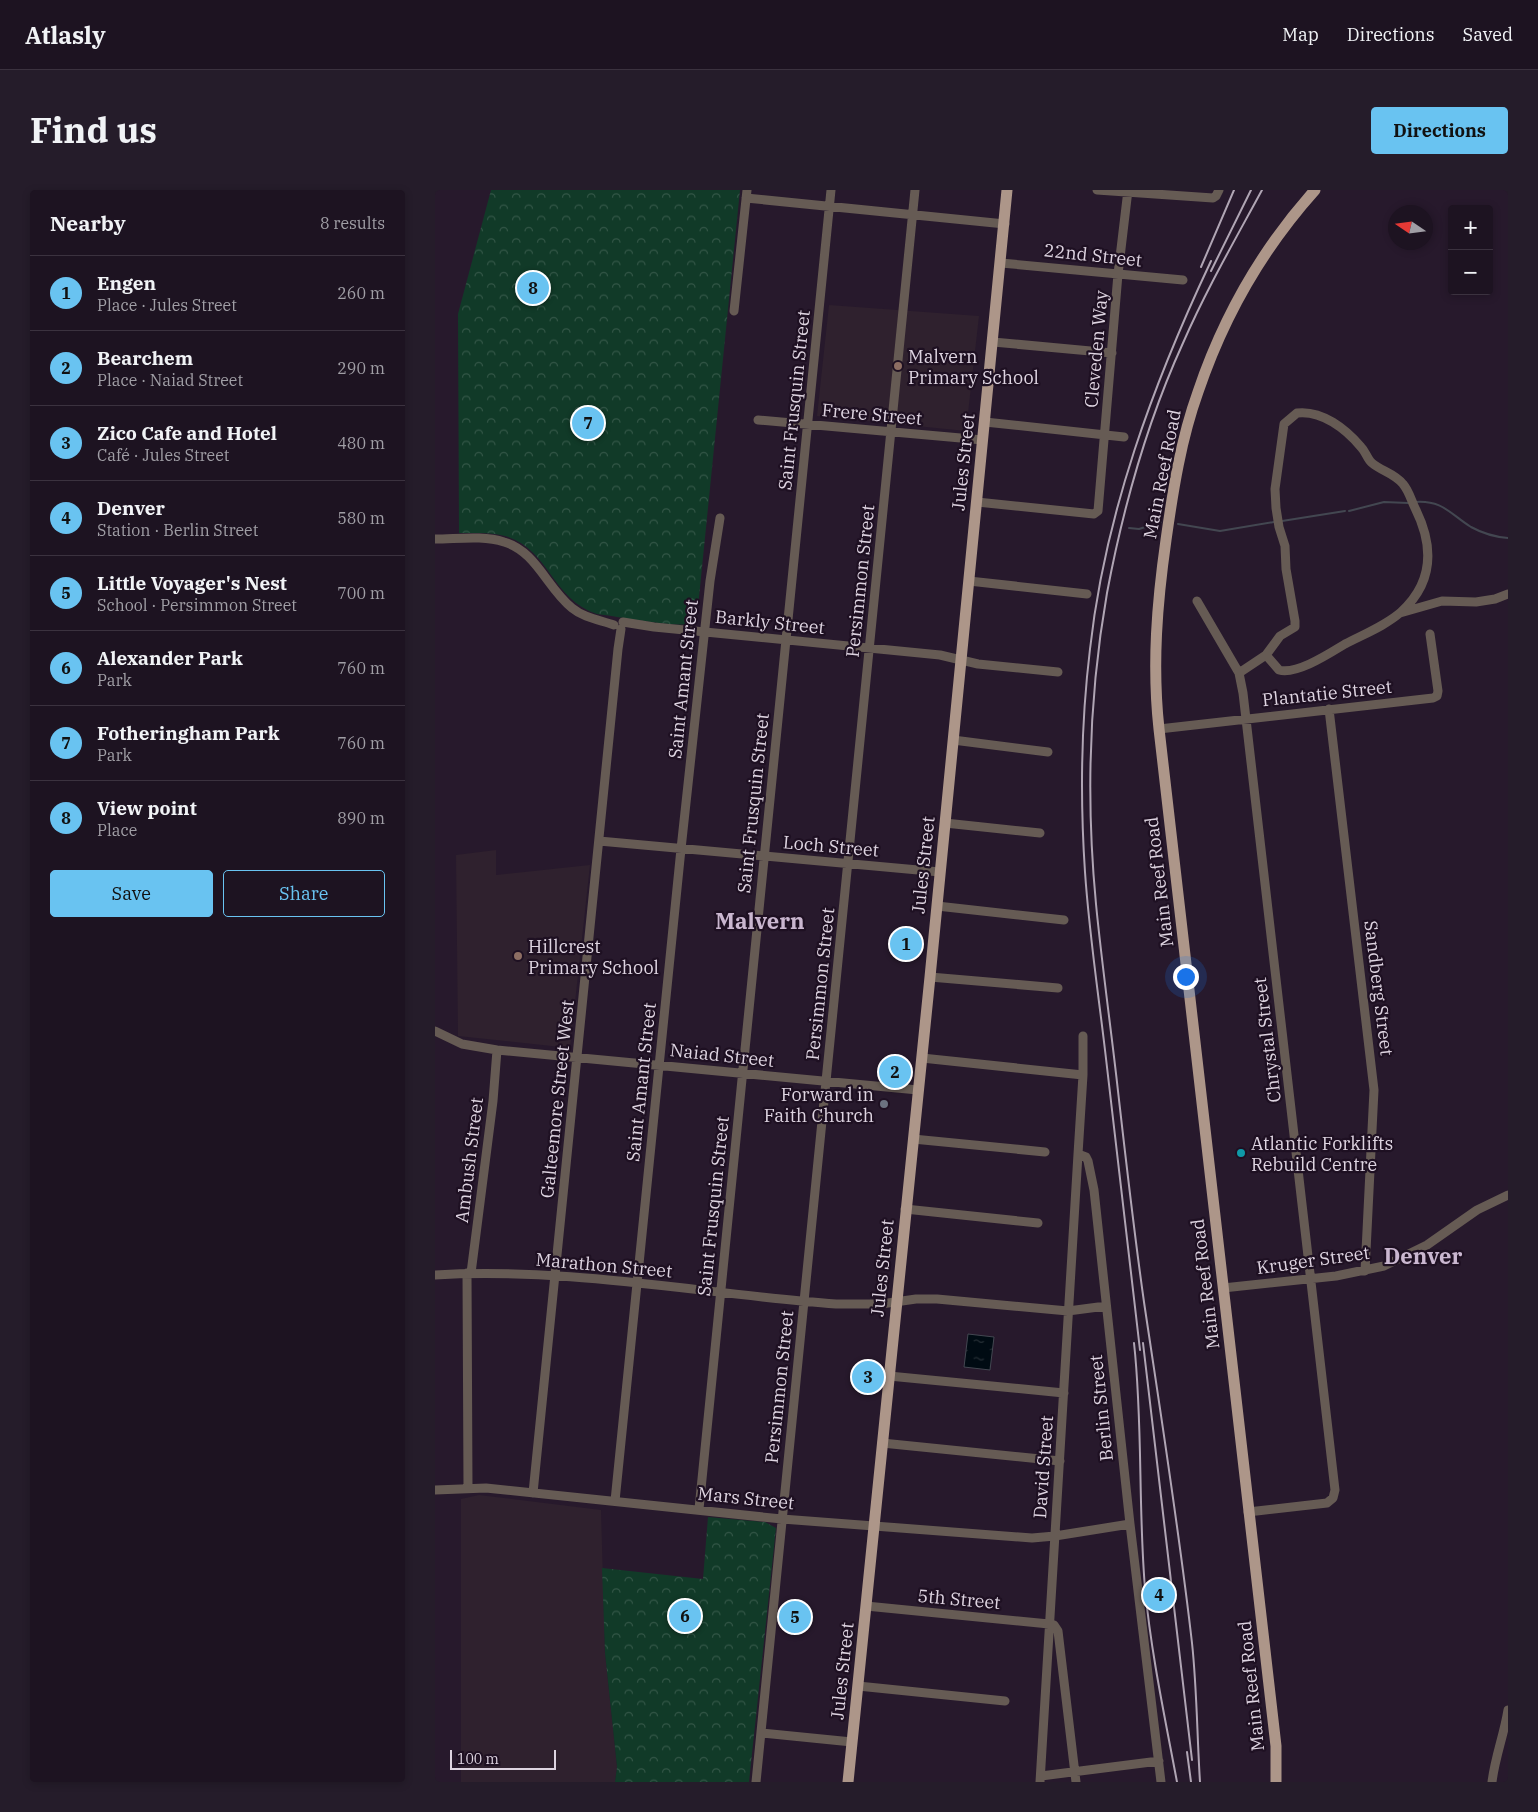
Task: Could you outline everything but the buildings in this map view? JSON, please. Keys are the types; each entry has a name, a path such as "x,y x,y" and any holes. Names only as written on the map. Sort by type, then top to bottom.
{"main road":[{"name":"Jules Street","path":"848,1782 905,1209 931,977 1007,190"},
{"name":"Main Reef Road","path":"1275,1782 1276,1746 1159,729 1155,666 1157,615 1171,505 1189,421 1206,369 1237,303 1262,259 1315,190"}],"street":[{"name":"Saint Frusquin Street","path":"699,1509 831,190"},
{"name":"Persimmon Street","path":"756,1782 915,190"},
{"path":"1097,190 1217,194"},
{"name":"Cleveden Way","path":"977,502 1094,514 1098,511 1127,191"},
{"path":"735,311 747,194 1005,224"},
{"name":"22nd Street","path":"1001,263 1183,280"},
{"path":"993,342 1112,354"},
{"path":"1239,673 1266,655 1280,636 1293,629 1295,624 1286,569 1285,546 1279,527 1275,489 1280,462 1282,427 1286,421 1297,413 1308,413 1336,424 1361,446 1373,464 1399,480 1408,491 1420,517 1429,548 1423,582 1409,604 1385,624 1320,659 1290,670 1279,670 1266,655"},
{"name":"Frere Street","path":"758,420 983,440"},
{"path":"985,422 1123,437"},
{"name":"Saint Amant Street","path":"615,1501 704,631 720,518"},
{"name":"Barkly Street","path":"435,539 486,539 517,548 533,562 571,608 585,616 619,625 704,631 940,655 978,664 1058,672"},
{"path":"969,582 1087,594"},
{"path":"1400,613 1442,601 1476,602 1495,599 1508,594"},
{"name":"Chrystal Street","path":"1197,601 1239,673 1247,718 1335,1486 1333,1498 1327,1503 1249,1512"},
{"name":"Galteemore Street West","path":"533,1493 619,625"},
{"name":"Plantatie Street","path":"1159,729 1433,698 1437,696 1438,691 1430,634"},
{"name":"Sandberg Street","path":"1329,709 1374,1090 1365,1271"},
{"path":"953,740 1047,752"},
{"path":"945,823 1040,833"},
{"name":"Loch Street","path":"599,841 940,872"},
{"path":"937,906 1064,920"},
{"path":"931,977 1058,988"},
{"name":"Naiad Street","path":"435,1031 462,1044 497,1050 918,1090"},
{"path":"1078,1154 1083,1076 1083,1036"},
{"name":"Ambush Street","path":"468,1488 469,1273 493,1101 497,1050"},
{"path":"921,1058 1083,1076"},
{"path":"913,1139 1045,1152"},
{"name":"Berlin Street","path":"1078,1154 1086,1157 1088,1161 1094,1190 1130,1524 1161,1782"},
{"name":"David Street","path":"1040,1779 1078,1154"},
{"name":"Kruger Street","path":"1223,1288 1311,1279 1365,1271 1393,1263 1419,1250 1477,1210 1508,1194"},
{"path":"905,1209 1038,1222"},
{"name":"Marathon Street","path":"435,1275 469,1273 555,1276 804,1302 846,1304 896,1303 916,1299 945,1299 1068,1311"},
{"path":"1068,1311 1106,1306"},
{"path":"889,1376 1064,1393"},
{"path":"882,1443 1060,1461"},
{"name":"Mars Street","path":"435,1490 486,1488 874,1527 895,1526 1032,1538 1130,1524"},
{"name":"5th Street","path":"866,1606 1049,1624"},
{"path":"1049,1624 1058,1631 1076,1782"},
{"path":"1047,1661 1061,1659"},
{"path":"858,1686 1005,1701"},
{"path":"1492,1782 1495,1758 1504,1733 1508,1710"},
{"path":"761,1733 852,1742"},
{"path":"1040,1779 1075,1772 1159,1761"}],"shaded area":[{"name":"Malvern Primary School","path":"829,305 979,316 966,431 817,416"},
{"name":"Hillcrest Primary School","path":"496,850 496,875 590,865 570,1048 458,1036 456,855"},
{"path":"479,1495 601,1510 605,1653 617,1767 615,1782 461,1782 461,1499"}],"green space":[{"path":"491,190 740,190 697,617 694,623 663,623 597,614 582,607 570,597 542,562 520,542 494,534 459,533 458,314"},
{"path":"708,1517 765,1522 776,1528 749,1782 615,1782 617,1767 605,1653 602,1568 703,1579"}],"water":[{"path":"968,1334 994,1337 990,1370 964,1367"}],"waterway":[{"path":"1349,511 1384,502 1408,503"},
{"path":"1415,502 1433,503 1446,509 1475,529 1493,536 1508,538"},
{"path":"1282,521 1345,511"},
{"path":"1129,528 1139,529 1161,522"},
{"path":"1178,524 1220,531 1274,522"}],"railway":[{"path":"1201,267 1234,190"},
{"path":"1211,271 1251,190"},
{"path":"1200,1782 1195,1678 1187,1600 1144,1302 1098,927 1091,826 1091,748 1096,670 1107,593 1113,561 1137,466 1158,403 1192,323 1262,190"},
{"path":"1140,1350 1091,939 1083,844 1083,733 1090,649 1097,599 1120,499 1134,450 1151,402 1211,261"},
{"path":"1134,1343 1139,1404 1145,1588 1163,1710 1177,1782"},
{"path":"1143,1343 1192,1760"},
{"path":"1187,1752 1191,1782"}],"place":[{"name":"View point","path":"533,288"},
{"name":"Malvern Primary School","path":"898,366"},
{"name":"Fotheringham Park","path":"588,423"},
{"name":"Engen","path":"906,944"},
{"name":"Hillcrest Primary School","path":"518,956"},
{"name":"Bearchem","path":"895,1072"},
{"name":"Forward in Faith Church","path":"884,1104"},
{"name":"Atlantic Forklifts Rebuild Centre","path":"1241,1153"},
{"name":"Zico Cafe and Hotel","path":"868,1377"},
{"name":"Denver","path":"1159,1595"},
{"name":"Alexander Park","path":"685,1616"},
{"name":"Little Voyager's Nest","path":"795,1617"}],"district":[{"name":"Malvern","path":"760,920"},
{"name":"Denver","path":"1423,1255"}]}
